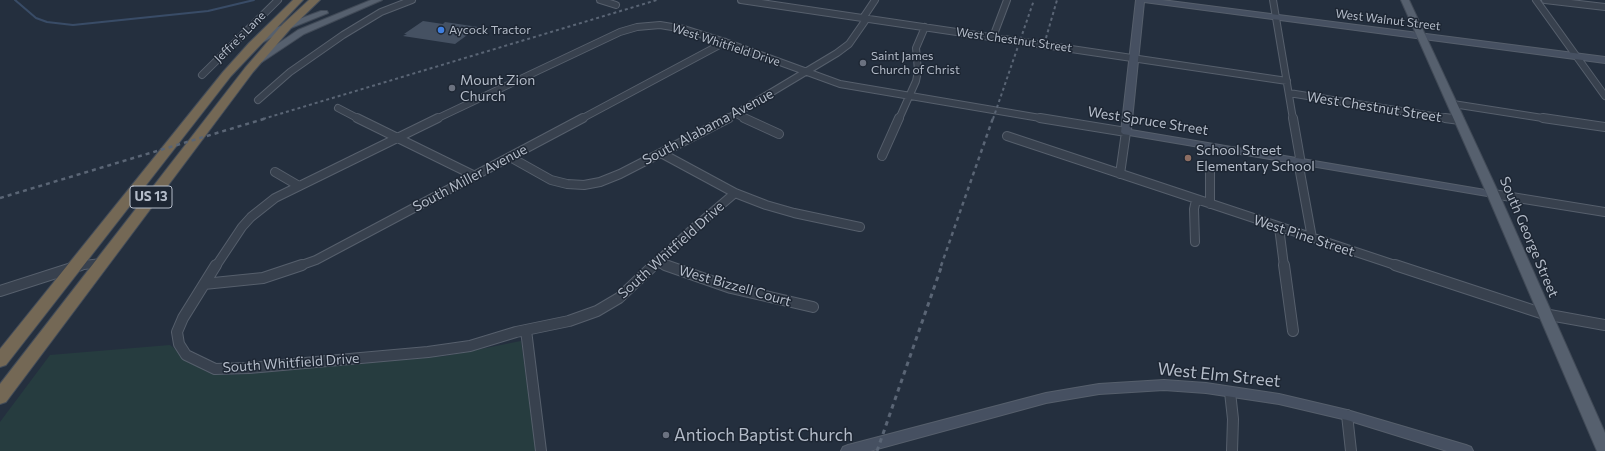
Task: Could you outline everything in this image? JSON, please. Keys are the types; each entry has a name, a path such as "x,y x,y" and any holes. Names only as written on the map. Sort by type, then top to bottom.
{"highway":[{"path":"253,45 298,0"},
{"path":"254,63 287,26 315,0"},
{"name":"US 13","path":"0,361 227,74 253,45"},
{"name":"US 13","path":"0,397 254,63"}],"main road":[{"name":"US 13","path":"253,45 287,26 359,0"},
{"name":"US 13","path":"254,63 301,32 334,16 378,0"},
{"name":"South George Street","path":"1405,0 1493,194 1605,451"}],"street":[{"name":"Jeffre's Lane","path":"202,75 278,0"},
{"path":"258,100 290,72 343,35 381,12 412,0"},
{"path":"600,0 616,5"},
{"name":"West Chestnut Street","path":"741,0 769,2 863,18 1287,81"},
{"name":"South Alabama Avenue","path":"510,157 550,180 567,184 600,182 620,174 736,114 837,53 849,44 865,21 863,18 875,0"},
{"path":"993,37 1007,0"},
{"path":"1120,174 1140,0"},
{"name":"West Walnut Street","path":"1145,0 1605,60"},
{"path":"1273,0 1300,158 1298,161 1312,238"},
{"path":"1536,0 1605,96"},
{"path":"1545,0 1605,7"},
{"name":"West Whitfield Drive","path":"644,25 672,26 725,42 806,72"},
{"name":"South Whitfield Drive","path":"644,25 620,32 397,137 275,198 251,216 204,284 183,318 177,332 179,344 186,354 200,363 215,369 249,368 428,352 470,346 526,330 569,321 597,311 619,298 695,227 735,193"},
{"path":"882,156 911,96 918,75 916,48 925,27"},
{"name":"South Miller Avenue","path":"204,284 263,278 316,260 725,42"},
{"name":"West Spruce Street","path":"806,72 840,84 1605,212"},
{"name":"West Chestnut Street","path":"1289,93 1460,120"},
{"name":"West Chestnut Street","path":"1453,104 1605,127"},
{"path":"338,108 473,175"},
{"path":"736,114 779,134"},
{"name":"West Pine Street","path":"1007,136 1196,200 1544,314 1605,326"},
{"path":"661,153 735,193 766,205 794,213 860,227"},
{"path":"1210,170 1210,204"},
{"path":"275,172 299,186"},
{"path":"1195,242 1194,209 1196,200"},
{"path":"1279,227 1293,330"},
{"path":"0,291 46,274 76,266 102,263"},
{"name":"West Bizzell Court","path":"658,263 731,288 813,307"},
{"path":"526,330 541,451"},
{"name":"West Elm Street","path":"848,451 1039,399 1081,391 1164,385 1279,399 1347,415 1466,451"},
{"path":"1230,392 1232,413 1232,451"},
{"path":"1347,415 1351,451"}],"green space":[{"path":"521,341 536,451 0,451 0,422 50,355 170,345 195,365 207,372 226,375 446,356"}],"building":[{"name":"Aycock Tractor","path":"423,21 443,24 445,22 478,27 455,44 403,36"}],"waterway":[{"path":"15,0 36,18 47,22 73,25 208,11 254,0"}],"railway":[{"path":"263,119 657,0"},
{"path":"993,119 1034,0"},
{"path":"1046,38 1057,0"},
{"path":"0,198 267,118"},
{"path":"941,266 993,118"},
{"path":"877,451 942,265"}],"place":[{"name":"Aycock Tractor","path":"441,30"},
{"name":"Saint James Church of Christ","path":"863,63"},
{"name":"Mount Zion Church","path":"452,88"},
{"name":"School Street Elementary School","path":"1188,158"},
{"name":"Antioch Baptist Church","path":"666,435"}]}
